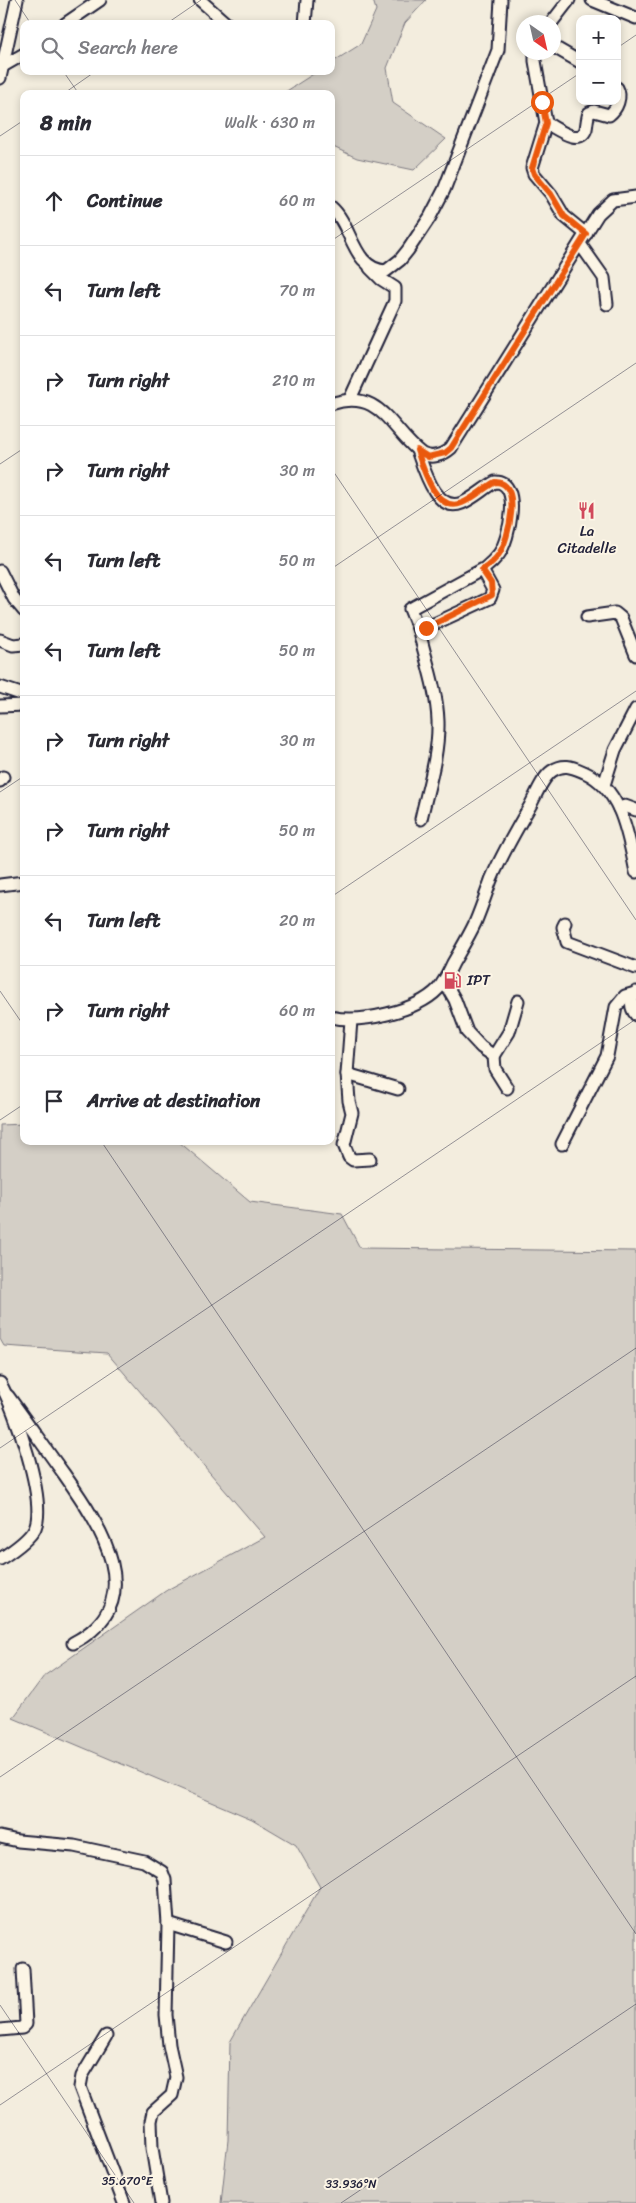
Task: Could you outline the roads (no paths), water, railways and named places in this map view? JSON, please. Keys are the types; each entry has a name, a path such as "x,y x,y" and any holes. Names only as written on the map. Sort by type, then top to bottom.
{"street":[{"path":"2,72 17,0"},
{"path":"71,20 100,0"},
{"path":"200,0 222,20"},
{"path":"305,20 306,0"},
{"path":"369,267 386,271 400,260 430,217 444,190 498,50 501,0"},
{"path":"557,15 569,0"},
{"path":"592,0 636,18"},
{"path":"561,51 577,60"},
{"path":"2,72 20,57"},
{"path":"535,60 546,123 532,168 534,174 551,194 564,216 583,239 604,278 607,304"},
{"path":"546,123 572,137 579,136 586,130 589,113 594,111 609,115 614,111 616,105"},
{"path":"335,403 350,399 370,403 382,412 417,450 428,457 445,453 451,448 598,214 607,204 620,198 636,196"},
{"path":"335,211 361,258 381,279 395,288 395,301 350,399"},
{"path":"417,450 438,497 448,505 462,503 495,482 501,482 508,488 511,515 505,542 494,560 482,570 410,609 419,631 436,698 438,721 436,758 421,820"},
{"path":"0,570 14,599 20,606"},
{"path":"419,631 490,598 493,590 482,570"},
{"path":"587,617 614,613 621,618 636,655"},
{"path":"0,640 13,645 20,644"},
{"path":"0,687 20,694"},
{"path":"0,706 20,705"},
{"path":"604,785 619,742 636,709"},
{"path":"335,1018 351,1020 412,1006 431,995 444,981 475,922 497,867 550,772 568,766 586,773 604,785 614,797 619,808 636,872"},
{"path":"619,808 625,806 636,810"},
{"path":"0,885 20,882"},
{"path":"565,923 563,927 567,942 636,968"},
{"path":"444,981 455,1000 468,1032 481,1047 494,1056 496,1069 507,1088"},
{"path":"636,993 631,1000 632,1009 636,1015"},
{"path":"562,1144 607,1056 616,1007 625,996 636,993"},
{"path":"494,1056 509,1032 518,1001"},
{"path":"351,1020 347,1074 352,1113 344,1145 349,1157 353,1160 370,1159"},
{"path":"347,1074 398,1088"},
{"path":"0,1383 87,1507 104,1538 111,1559 115,1586 112,1602 100,1621 87,1636 73,1643"},
{"path":"0,1559 34,1530 38,1505 32,1472 8,1396"},
{"path":"0,1837 18,1841 74,1846 144,1861 162,1872 165,1880 168,1924 166,2015 169,2045 176,2076 172,2095 153,2112 151,2121 152,2148 161,2203"},
{"path":"168,1924 226,1942"},
{"path":"0,2030 22,2028 26,2024 24,1968"},
{"path":"106,2036 82,2076 80,2087 124,2203"}],"place":[{"name":"La Citadelle","path":"587,510"},
{"name":"IPT","path":"453,980"}]}
